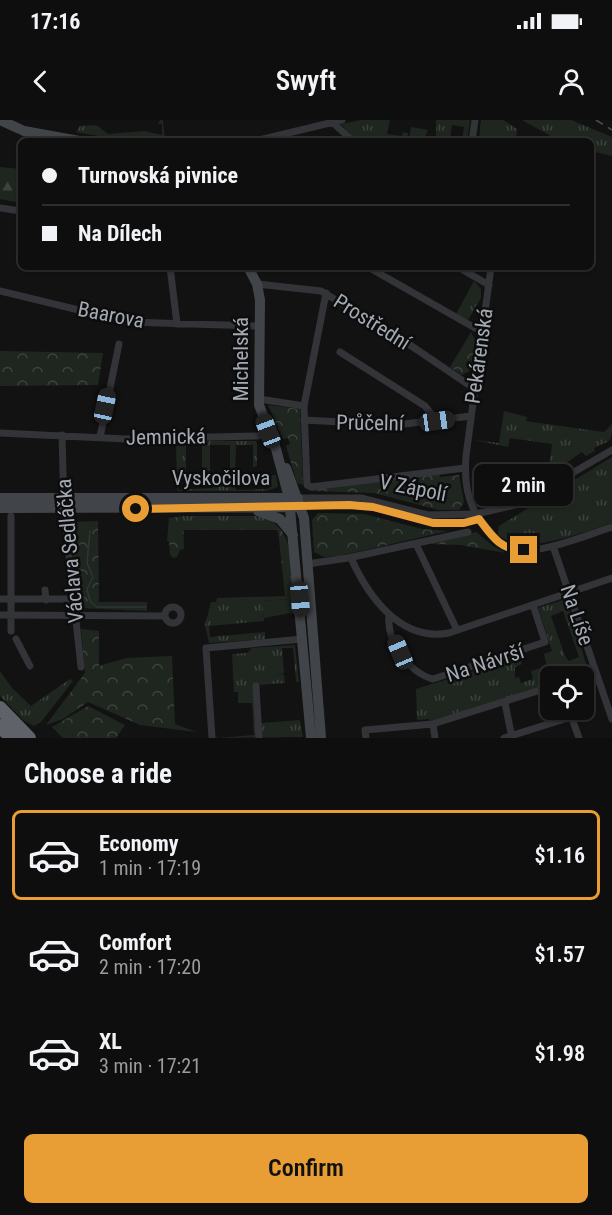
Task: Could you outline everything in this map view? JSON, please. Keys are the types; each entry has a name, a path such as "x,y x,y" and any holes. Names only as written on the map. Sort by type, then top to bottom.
{"highway":[{"path":"0,706 12,738"},
{"path":"5,722 29,738"}],"main road":[{"path":"0,120 24,131 62,138"},
{"name":"Michelská","path":"250,270 257,284 260,326 259,399 268,431 295,502 307,564 321,738"},
{"name":"Vyskočilova","path":"0,498 64,504 243,508 295,502"},
{"name":"Michelská","path":"295,502 294,537 312,738"},
{"name":"Vyskočilova","path":"0,508 64,504 295,502"},
{"name":"Vyskočilova","path":"243,508 272,515 282,521 294,537"}],"street":[{"path":"266,138 342,120"},
{"path":"472,138 475,120"},
{"path":"332,122 350,138"},
{"path":"281,134 284,138"},
{"path":"0,208 18,211"},
{"path":"170,270 177,324"},
{"path":"373,270 482,332"},
{"path":"463,270 489,285"},
{"name":"Pekárenská","path":"477,517 468,496 465,468 491,270"},
{"name":"Prostřední","path":"257,284 326,293 407,343 475,389"},
{"name":"Baarova","path":"0,291 128,322 260,326"},
{"path":"326,293 304,406 305,482 311,487 465,468"},
{"path":"100,436 119,344"},
{"path":"340,352 425,406 437,421"},
{"path":"259,399 304,406"},
{"name":"Průčelní","path":"304,420 396,425 471,416"},
{"name":"Jemnická","path":"0,433 100,436 258,436 268,431"},
{"name":"Václava Sedláčka","path":"62,435 64,504 72,599 81,667"},
{"name":"V Zápolí","path":"295,502 373,507 416,520 444,524 519,504 612,450"},
{"path":"11,516 6,599 6,615 11,631"},
{"path":"477,517 494,540 507,548 518,550 553,546 612,527"},
{"path":"307,564 351,558 468,532"},
{"path":"416,544 457,630"},
{"name":"Na Líše","path":"553,546 612,719"},
{"name":"Na Návrší","path":"351,558 364,586 389,615 388,624 400,652 422,676 433,679 545,642 533,605"},
{"path":"389,615 423,632 443,634 612,578"},
{"path":"44,590 45,600"},
{"path":"6,599 72,599"},
{"path":"26,599 26,615"},
{"path":"6,615 165,616"},
{"path":"16,639 30,666"},
{"path":"212,738 206,648 303,639"},
{"path":"256,686 260,738"},
{"path":"365,734 433,724 540,691"},
{"path":"505,703 512,737"},
{"path":"504,738 512,737 553,720"},
{"path":"573,720 579,738"},
{"path":"433,724 435,738"}],"green space":[{"path":"160,120 163,120 165,138 110,138 76,132 80,126 96,125 108,134 144,131 162,135 162,124 158,124"},
{"path":"361,120 390,120 387,134 402,136 403,132 408,133 407,138 354,138 341,124"},
{"path":"436,120 470,120 467,138 462,138 464,127 452,125 450,138 436,138"},
{"path":"481,120 503,120 517,129 516,138 479,138"},
{"path":"522,120 571,120 612,137 612,156 594,152 594,138 555,138"},
{"path":"411,127 428,130 425,137 430,138 409,138"},
{"path":"0,167 18,169 18,202 0,199"},
{"path":"474,281 481,289 481,298 468,320 456,314"},
{"path":"471,332 475,340 471,370 462,375 450,367"},
{"path":"0,351 103,353 98,385 0,386"},
{"path":"268,405 300,409 303,485 297,483 286,446 290,444 288,438 283,439"},
{"path":"504,411 527,417 526,421 604,432 612,424 611,438 594,448 595,451 586,456 582,452 553,472 549,470 552,444 510,438 508,447 474,440 499,443"},
{"path":"176,441 256,441 257,444 257,466 253,467 253,445 236,445 235,475 230,475 230,445 210,445 210,471 207,471 207,475 203,475 202,446 186,445 186,472 179,473 178,490 213,488 213,486 235,486 236,490 269,489 270,476 276,475 278,487 266,491 177,491"},
{"path":"612,457 612,523 570,537 538,543 523,544 509,541 498,535 499,526"},
{"path":"440,473 440,477 459,475 464,502 459,510 439,510 374,493 311,491 311,488"},
{"path":"521,476 541,479 522,490 477,503 471,478 479,479 481,489 501,492 503,488 514,483"},
{"path":"318,513 364,514 422,529 448,531 339,556 324,557 314,552 312,520"},
{"path":"183,516 256,516 270,520 280,528 286,539 292,566 293,608 291,616 290,599 263,601 264,621 209,626 210,637 265,632 265,639 209,643 205,625 211,602 216,602 217,598 285,596 278,530 183,530"},
{"path":"183,516 184,549 173,558 170,555 167,541 169,518"},
{"path":"98,521 99,602 147,602 147,611 78,608 70,522"},
{"path":"476,532 506,553 460,545 430,544"},
{"path":"290,599 291,613 264,618 262,601"},
{"path":"566,599 587,666 547,666 544,654 552,651 538,608","holes":["563,611 579,657 569,661 565,656 551,616"]},
{"path":"81,629 99,631 99,666 126,658 172,656 175,724 196,732 140,725 88,702 63,719 46,725 85,673"},
{"path":"295,645 299,682 296,682 293,648 282,648 284,673 281,674 284,675 285,683 258,685 261,723 300,720 303,737 218,738 254,735 252,703 238,703 238,692 234,692 232,654 247,653 252,648"},
{"path":"519,657 522,664 515,667 515,678 519,677 521,683 533,679 531,671 540,668 540,689 430,722 429,719 417,720 416,689"},
{"path":"0,671 12,688 31,706 70,679 73,681 41,722 34,726 24,721 0,696"},
{"path":"88,706 125,725 116,738 63,738 52,727"}],"waterway":[{"path":"90,531 87,563 93,577 87,589 90,601 97,607 146,607"}],"railway":[{"path":"596,120 612,130"}],"route":[{"path":"136,509 373,507 433,523 464,523 479,519 494,540 507,548 524,550"}]}
